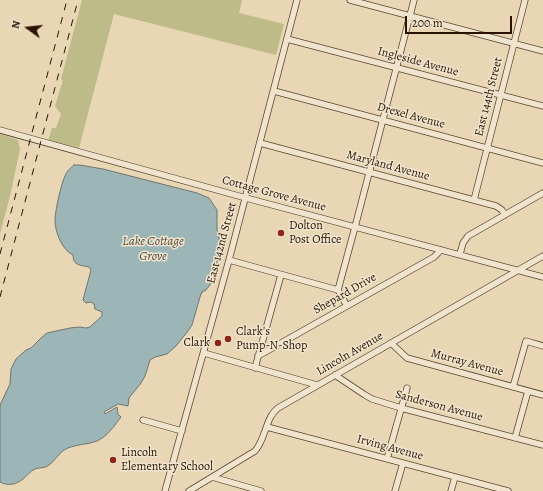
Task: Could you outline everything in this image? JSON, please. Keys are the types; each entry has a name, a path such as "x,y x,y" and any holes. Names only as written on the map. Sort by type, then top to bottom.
{"street":[{"name":"East 142nd Street","path":"165,491 246,198 297,0"},
{"path":"350,0 543,51"},
{"path":"338,290 414,0"},
{"name":"East 144th Street","path":"474,200 525,0"},
{"name":"Ingleside Avenue","path":"287,39 543,106"},
{"name":"Drexel Avenue","path":"274,91 543,162"},
{"name":"Cottage Grove Avenue","path":"0,130 246,198 356,226 543,277"},
{"name":"Maryland Avenue","path":"260,143 500,207 505,215"},
{"path":"460,254 463,242 468,236 543,193"},
{"name":"Shepard Drive","path":"258,356 434,256 441,250"},
{"name":"Lincoln Avenue","path":"189,491 255,451 261,444 276,410 543,256"},
{"path":"229,260 338,290 347,306"},
{"path":"500,265 503,273 502,279"},
{"path":"255,368 281,274"},
{"path":"513,387 526,341 543,346"},
{"name":"Murray Avenue","path":"391,343 407,358 543,395"},
{"path":"204,353 317,385"},
{"name":"Sanderson Avenue","path":"335,375 365,395 401,408 543,445"},
{"path":"387,459 407,388"},
{"path":"515,438 528,391"},
{"path":"143,420 182,431"},
{"name":"Irving Avenue","path":"268,427 508,491"},
{"path":"395,491 403,463"},
{"path":"212,477 250,490 261,491"},
{"path":"451,491 455,477"}],"shaded area":[{"path":"82,0 242,0 239,13 284,24 276,55 114,14 79,148 48,141 52,128 56,128 61,114 55,106 63,80 61,79"},
{"path":"0,134 18,140 20,149 0,234"}],"water":[{"name":"Lake Cottage Grove","path":"74,165 103,169 197,193 209,198 217,210 219,250 216,269 212,282 206,290 202,292 192,325 188,331 176,346 167,354 150,360 145,376 129,398 128,406 118,404 104,412 105,414 117,407 118,414 121,417 108,434 97,441 68,448 47,466 33,470 17,483 6,484 0,482 0,405 10,384 11,369 16,359 26,350 31,348 47,333 70,328 90,327 102,316 102,312 95,309 94,304 91,302 86,303 83,300 91,270 89,267 78,264 74,261 73,255 69,253 62,245 55,225 56,210 63,181 67,172"}],"railway":[{"path":"0,254 67,0"},
{"path":"0,297 78,0"}],"place":[{"name":"Dolton Post Office","path":"281,233"},
{"name":"Clark's Pump-N-Shop","path":"228,339"},
{"name":"Clark","path":"218,343"},
{"name":"Lincoln Elementary School","path":"113,460"}]}
